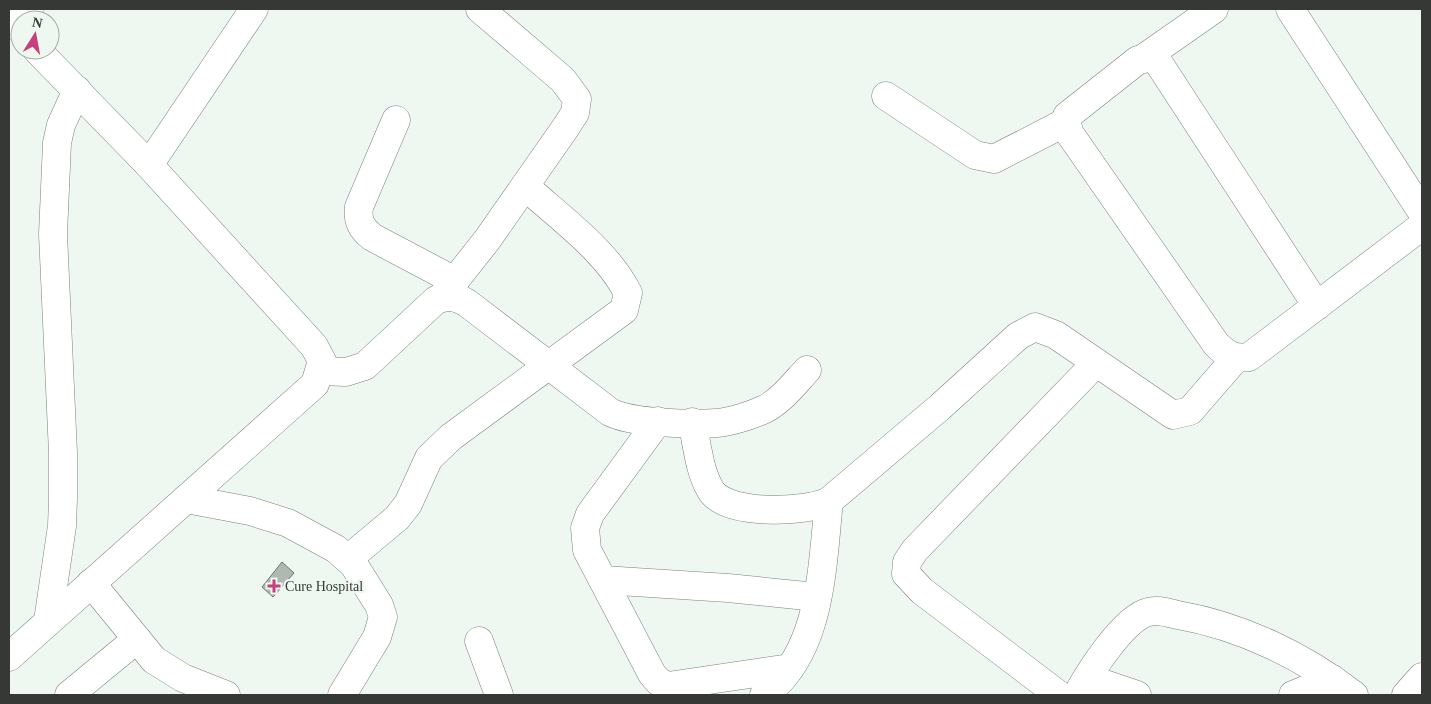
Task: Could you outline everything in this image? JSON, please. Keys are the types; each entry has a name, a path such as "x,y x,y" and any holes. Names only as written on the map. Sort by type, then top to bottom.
{"street":[{"path":"149,165 254,9"},
{"path":"321,371 346,372 365,366 449,289 525,186 575,113 577,99 563,80 480,9"},
{"path":"1214,9 1075,109 1067,116 1066,122 1070,134 1216,344 1228,355 1236,358 1249,357 1422,226"},
{"path":"1290,9 1422,212"},
{"path":"1144,58 1156,59 1162,66 1317,306"},
{"path":"9,657 315,384 321,371 322,361 314,346 149,165 48,60"},
{"path":"48,622 62,526 63,499 63,453 53,234 57,143 61,125 76,90"},
{"path":"886,96 976,155 994,159 1066,122"},
{"path":"396,120 359,208 359,221 364,230 372,237 449,289"},
{"path":"348,559 398,518 408,504 429,458 451,437 616,318 624,310 628,293 624,284 594,250 525,186"},
{"path":"449,289 448,295 458,297 468,303 620,417 658,421 717,423 763,410 785,394 807,370"},
{"path":"692,422 706,481 710,491 717,497 728,504 762,508 811,508 829,501 1026,331 1034,327 1056,335 1173,415 1182,415 1190,411 1236,358"},
{"path":"1059,695 914,584 906,574 906,568 907,562 915,550 1096,363"},
{"path":"658,421 590,514 585,539 587,550 652,674 659,682 668,686 790,668"},
{"path":"186,499 276,518 336,549 354,565 379,605 382,617 377,637 342,695"},
{"path":"764,695 778,683 790,668 809,629 816,597 829,501"},
{"path":"603,580 713,587 816,597"},
{"path":"91,583 154,660 166,669 226,695"},
{"path":"1137,695 1082,687 1128,625 1148,612 1160,612 1205,620 1234,628 1332,679 1354,695"},
{"path":"69,695 137,639"},
{"path":"478,641 499,695"},
{"path":"1406,695 1422,677"},
{"path":"1293,695 1332,679"}],"building":[{"path":"282,562 294,573 273,597 262,587"}],"place":[{"name":"Cure Hospital","path":"274,586"}]}
